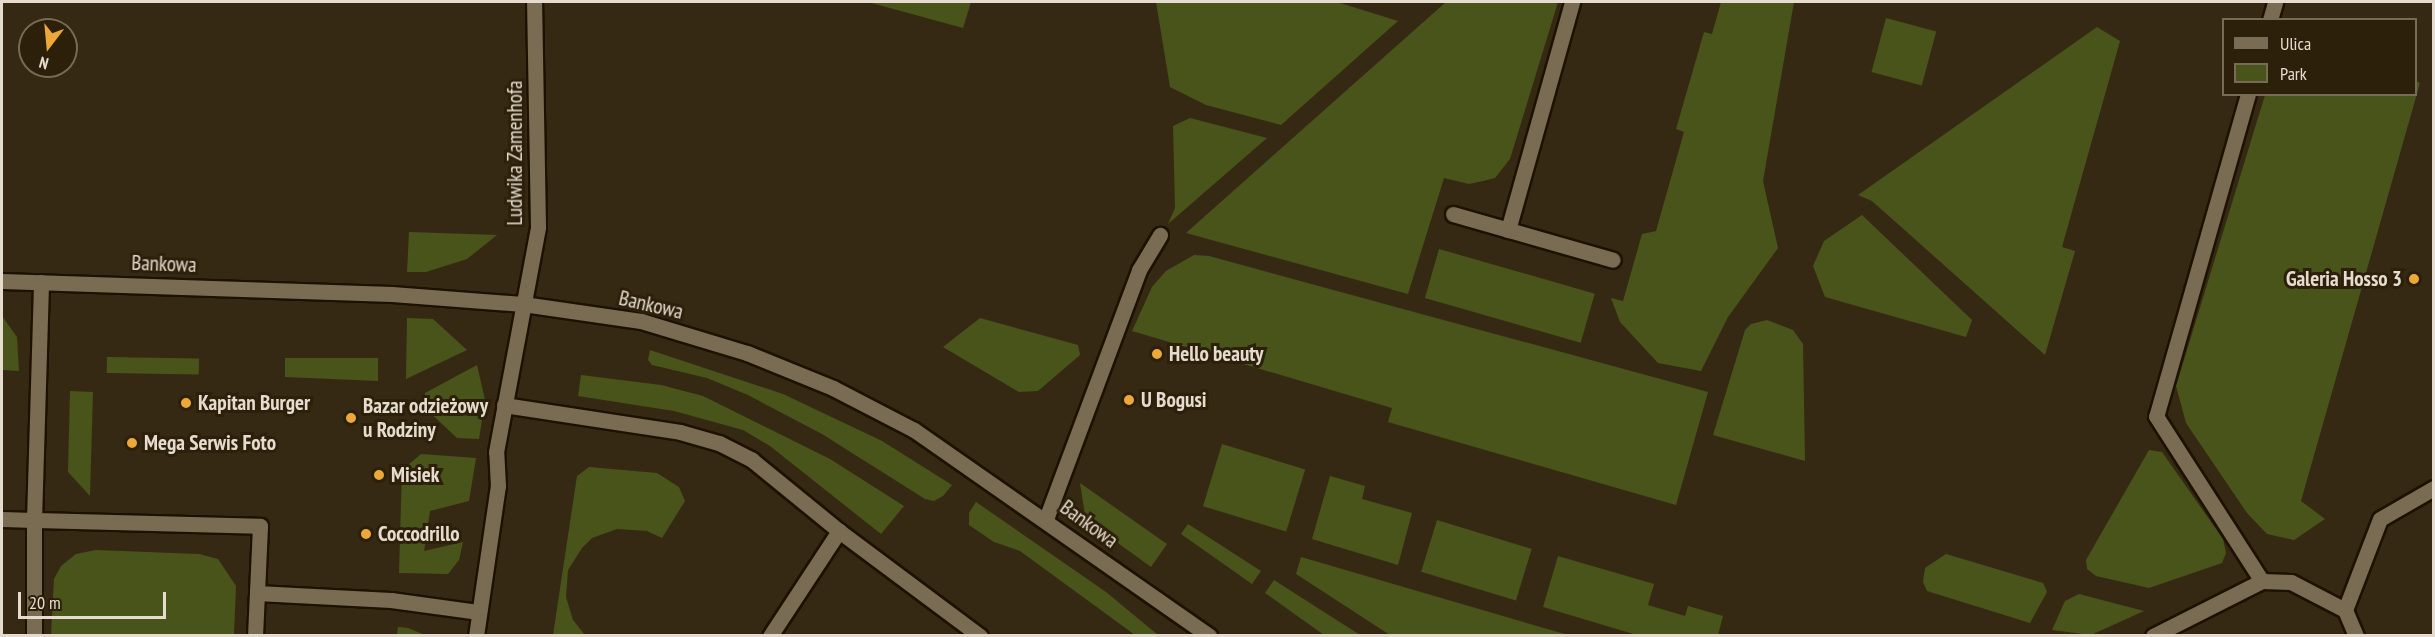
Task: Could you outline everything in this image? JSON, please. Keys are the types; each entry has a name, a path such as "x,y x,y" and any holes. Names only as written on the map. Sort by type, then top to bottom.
{"street":[{"name":"Ludwika Zamenhofa","path":"476,636 498,486 496,452 538,226 534,2"},
{"path":"1508,230 1572,2"},
{"path":"2271,18 2275,2"},
{"path":"2247,96 2156,416 2262,581"},
{"path":"1453,214 1613,260"},
{"path":"1047,519 1139,270 1160,235"},
{"name":"Bankowa","path":"2,281 392,294 523,304 641,321 747,353 833,388 914,430 1047,519 1209,636"},
{"path":"34,636 34,520 41,282"},
{"path":"504,405 680,432 719,443 752,460 839,531 980,636"},
{"path":"2344,610 2380,519 2433,488"},
{"path":"2,519 260,526 255,636"},
{"path":"770,636 839,531"},
{"path":"2153,636 2262,581 2290,582 2344,610 2356,636"},
{"path":"257,593 391,600 479,612"}],"green space":[{"path":"868,2 971,2 963,28"},
{"path":"1156,2 1337,2 1398,21 1281,125 1206,105 1170,87"},
{"path":"1446,2 1558,2 1510,159 1495,178 1469,184 1444,178 1408,294 1186,233"},
{"path":"1721,2 1794,2 1763,181 1778,248 1728,317 1701,371 1658,363 1620,322 1611,298 1623,301 1642,234 1656,231 1684,132 1676,129 1704,32 1712,34"},
{"path":"1886,18 1936,31 1922,86 1872,72"},
{"path":"2097,27 2120,41 2062,247 2075,251 2045,355 1872,201 1858,195"},
{"path":"2265,96 2416,96 2301,501 2325,519 2294,540 2267,534 2247,513 2186,423 2176,386"},
{"path":"1190,118 1267,138 1168,224 1175,208 1173,126"},
{"path":"1862,215 1972,320 1966,337 1825,297 1813,266 1824,241"},
{"path":"409,232 497,235 467,259 426,272 407,272"},
{"path":"1439,249 1595,294 1581,343 1425,298"},
{"path":"1194,255 1209,256 1708,392 1676,505 1388,422 1392,408 1132,331 1152,287 1166,271"},
{"path":"2,316 17,337 19,371 2,370"},
{"path":"407,318 433,319 467,350 406,379"},
{"path":"980,318 1078,345 1080,355 1038,391 1019,392 943,347"},
{"path":"1767,320 1793,330 1803,344 1805,461 1713,435 1745,330 1751,324"},
{"path":"650,350 783,394 882,441 952,485 943,496 934,501 925,499 822,434 748,395 707,378 652,365 648,360"},
{"path":"107,357 199,359 199,375 107,373"},
{"path":"285,358 378,358 378,381 285,377"},
{"path":"477,365 485,400 479,439 457,438 425,408 425,393"},
{"path":"581,375 661,385 703,396 830,459 904,506 881,534 770,446 743,430 674,411 578,396"},
{"path":"70,391 93,392 90,496 68,472"},
{"path":"1222,444 1305,469 1286,532 1203,506"},
{"path":"2149,450 2162,452 2223,539 2226,553 2222,563 2149,588 2096,576 2087,569 2086,560"},
{"path":"421,454 476,458 469,501 430,511 424,551 463,542 459,560 448,574 399,573 402,470"},
{"path":"589,467 657,473 679,487 685,501 662,538 647,531 617,529 592,538 582,548 568,570 566,597 573,620 585,635 553,635 577,476"},
{"path":"1330,476 1365,486 1362,499 1412,513 1398,565 1312,539"},
{"path":"1080,483 1167,544 1151,567 1093,525 1085,515"},
{"path":"976,502 1106,592 1158,635 1135,635 1020,551 994,542 969,525 969,513"},
{"path":"1437,520 1532,549 1516,601 1421,572"},
{"path":"1188,524 1261,571 1252,584 1181,534"},
{"path":"96,550 199,554 218,559 236,586 234,635 51,635 54,579 61,566 76,554"},
{"path":"1946,554 2043,583 2047,592 2030,623 1927,591 1923,582 1925,568"},
{"path":"1558,556 1654,584 1648,605 1685,616 1688,606 1723,616 1718,635 1637,635 1543,607"},
{"path":"1301,557 1568,635 1390,635 1296,574"},
{"path":"1274,580 1360,635 1324,635 1265,593"},
{"path":"2079,594 2144,611 2091,635 2052,630 2065,601"},
{"path":"398,627 408,628 425,635 397,635"}],"place":[{"name":"Galeria Hosso 3","path":"2414,279"},
{"name":"Hello beauty","path":"1157,354"},
{"name":"U Bogusi","path":"1129,400"},
{"name":"Kapitan Burger","path":"186,403"},
{"name":"Bazar odzieżowy u Rodziny","path":"351,418"},
{"name":"Mega Serwis Foto","path":"132,443"},
{"name":"Misiek","path":"379,475"},
{"name":"Coccodrillo","path":"366,534"}]}
